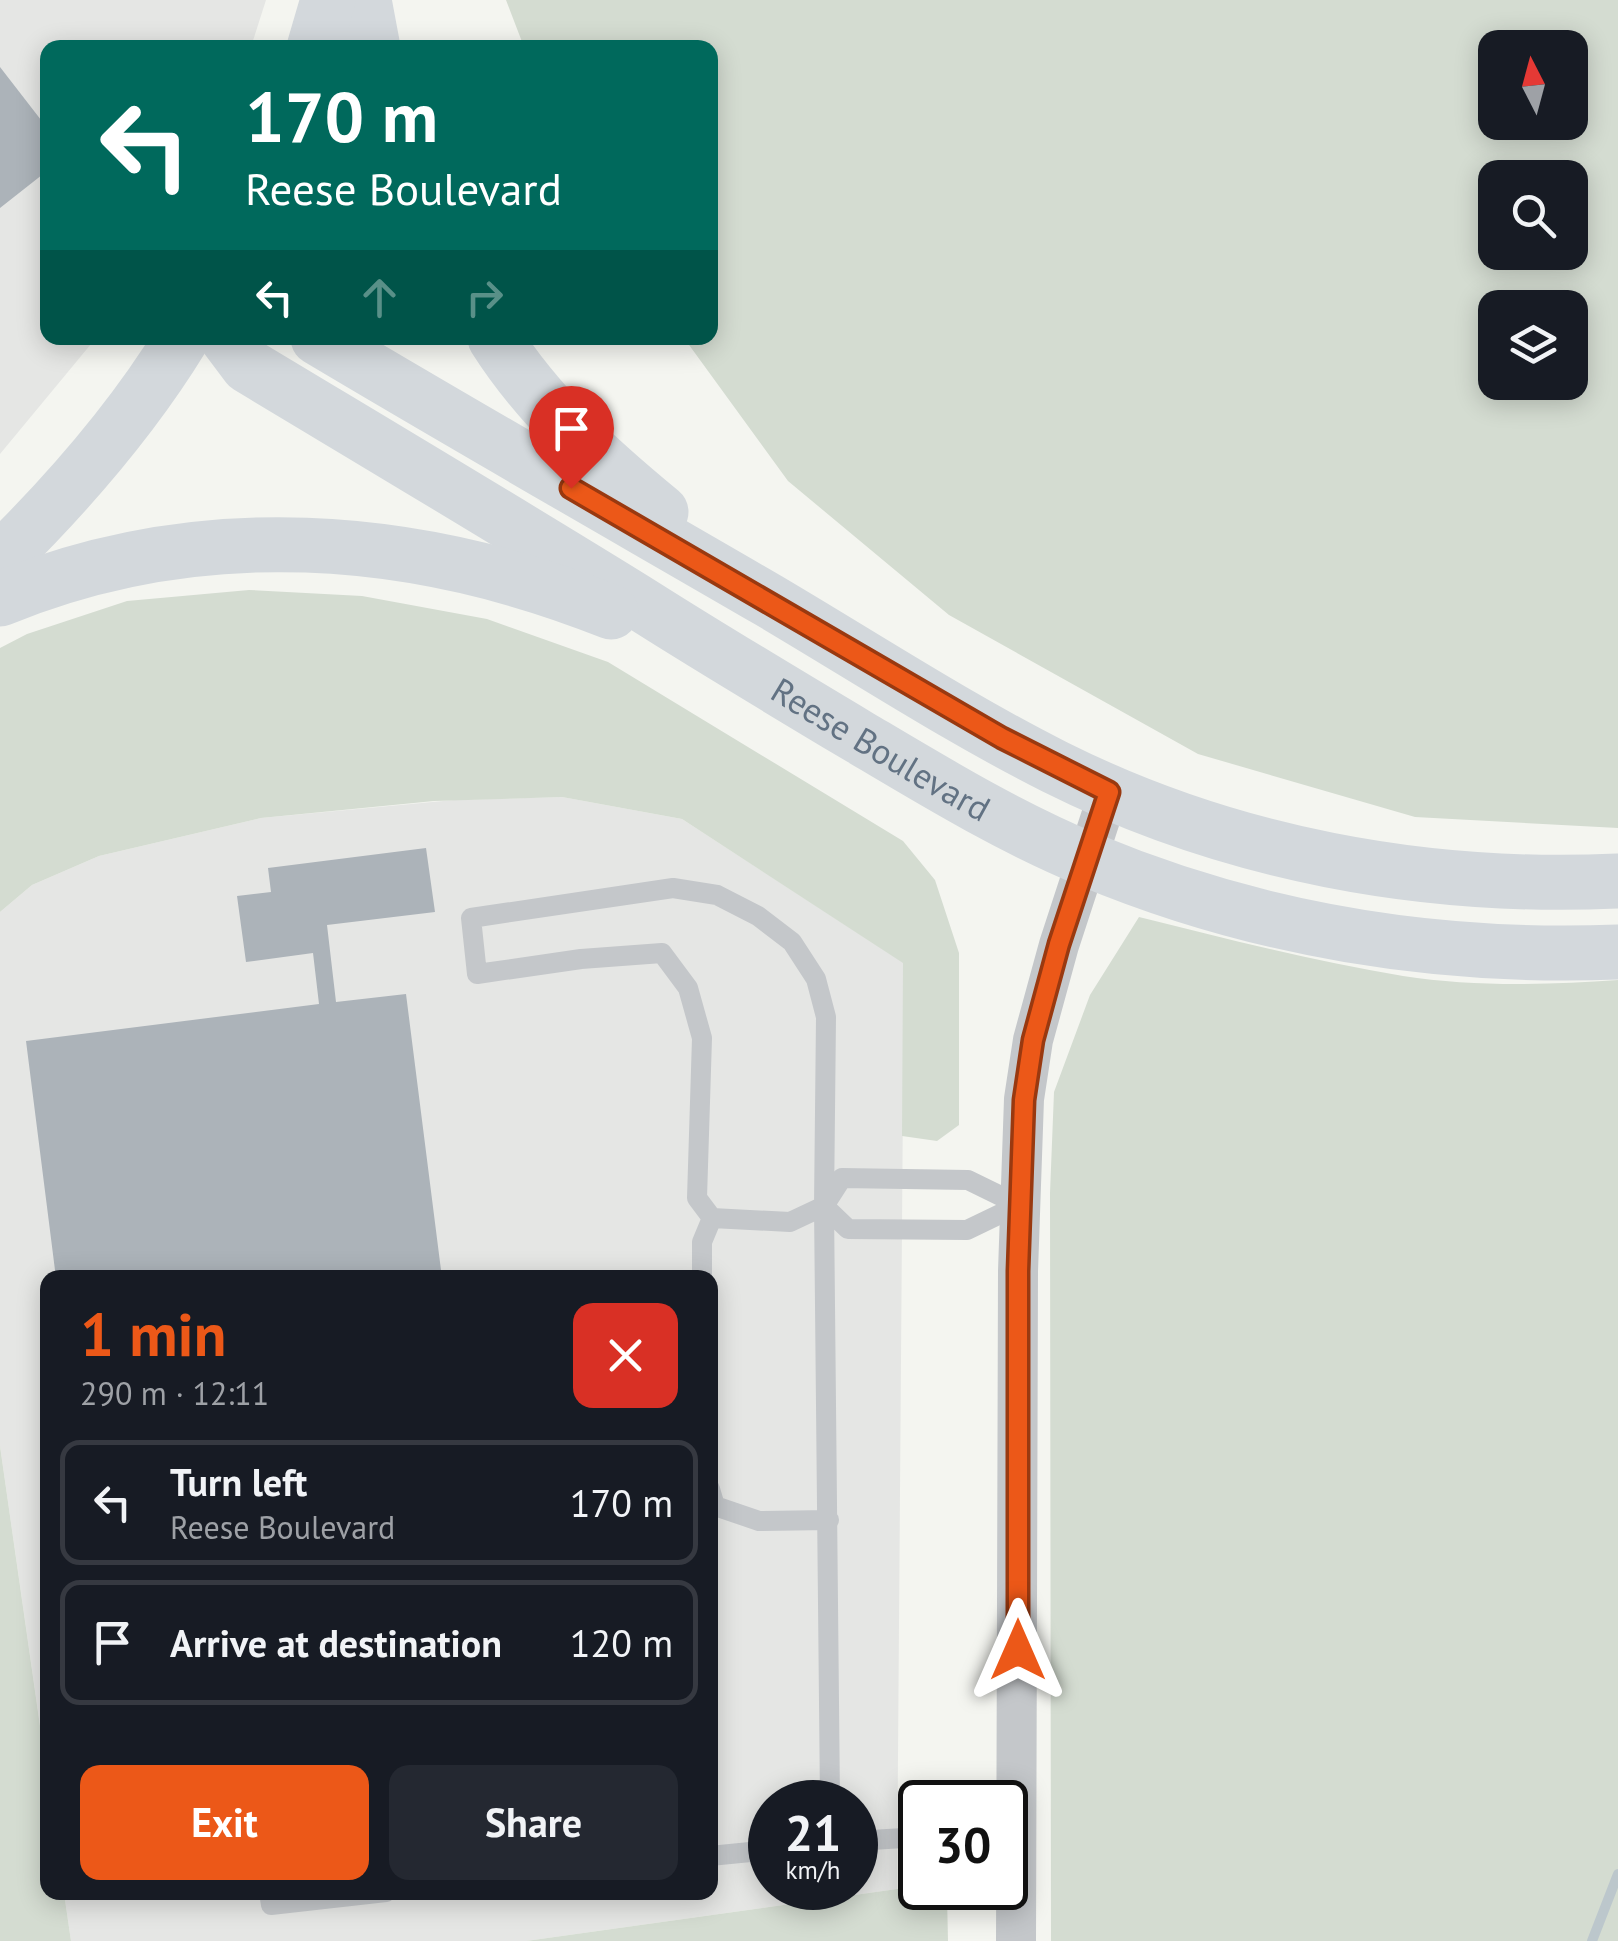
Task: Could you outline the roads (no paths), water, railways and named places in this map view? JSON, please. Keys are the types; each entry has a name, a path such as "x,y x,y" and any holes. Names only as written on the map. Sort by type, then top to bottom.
{"street":[{"path":"316,40 328,0"},
{"path":"364,0 372,40"},
{"path":"0,560 90,465 177,345"},
{"name":"Reese Boulevard","path":"232,345 248,366 539,540 725,657 1022,830 1087,859 1200,900 1334,933 1444,949 1618,952"},
{"name":"Reese Boulevard","path":"330,345 1002,738 1109,792 1220,833 1332,861 1450,879 1567,884 1618,881"},
{"path":"500,345 527,382 588,448 768,600"},
{"path":"0,599 71,574 159,554 255,545 362,546 505,575 725,657"},
{"path":"1012,1780 1024,1100 1033,1040 1109,792"},
{"path":"1015,1910 1016,1941"}],"lane":[{"path":"712,1218 698,1198 702,1038 688,988 662,954 581,959 478,974 470,918 674,888 717,895 758,916 792,942 816,979 826,1017 830,1780"},
{"path":"712,1218 790,1222 824,1206 842,1178 968,1180 1020,1205"},
{"path":"824,1206 848,1229 968,1230 1020,1205"},
{"path":"702,1270 702,1242 712,1218"},
{"path":"718,1507 759,1522 829,1520"},
{"path":"718,1855 748,1852"},
{"path":"270,1900 271,1905 315,1900"}],"waterway":[{"path":"1592,1941 1618,1874"}]}
